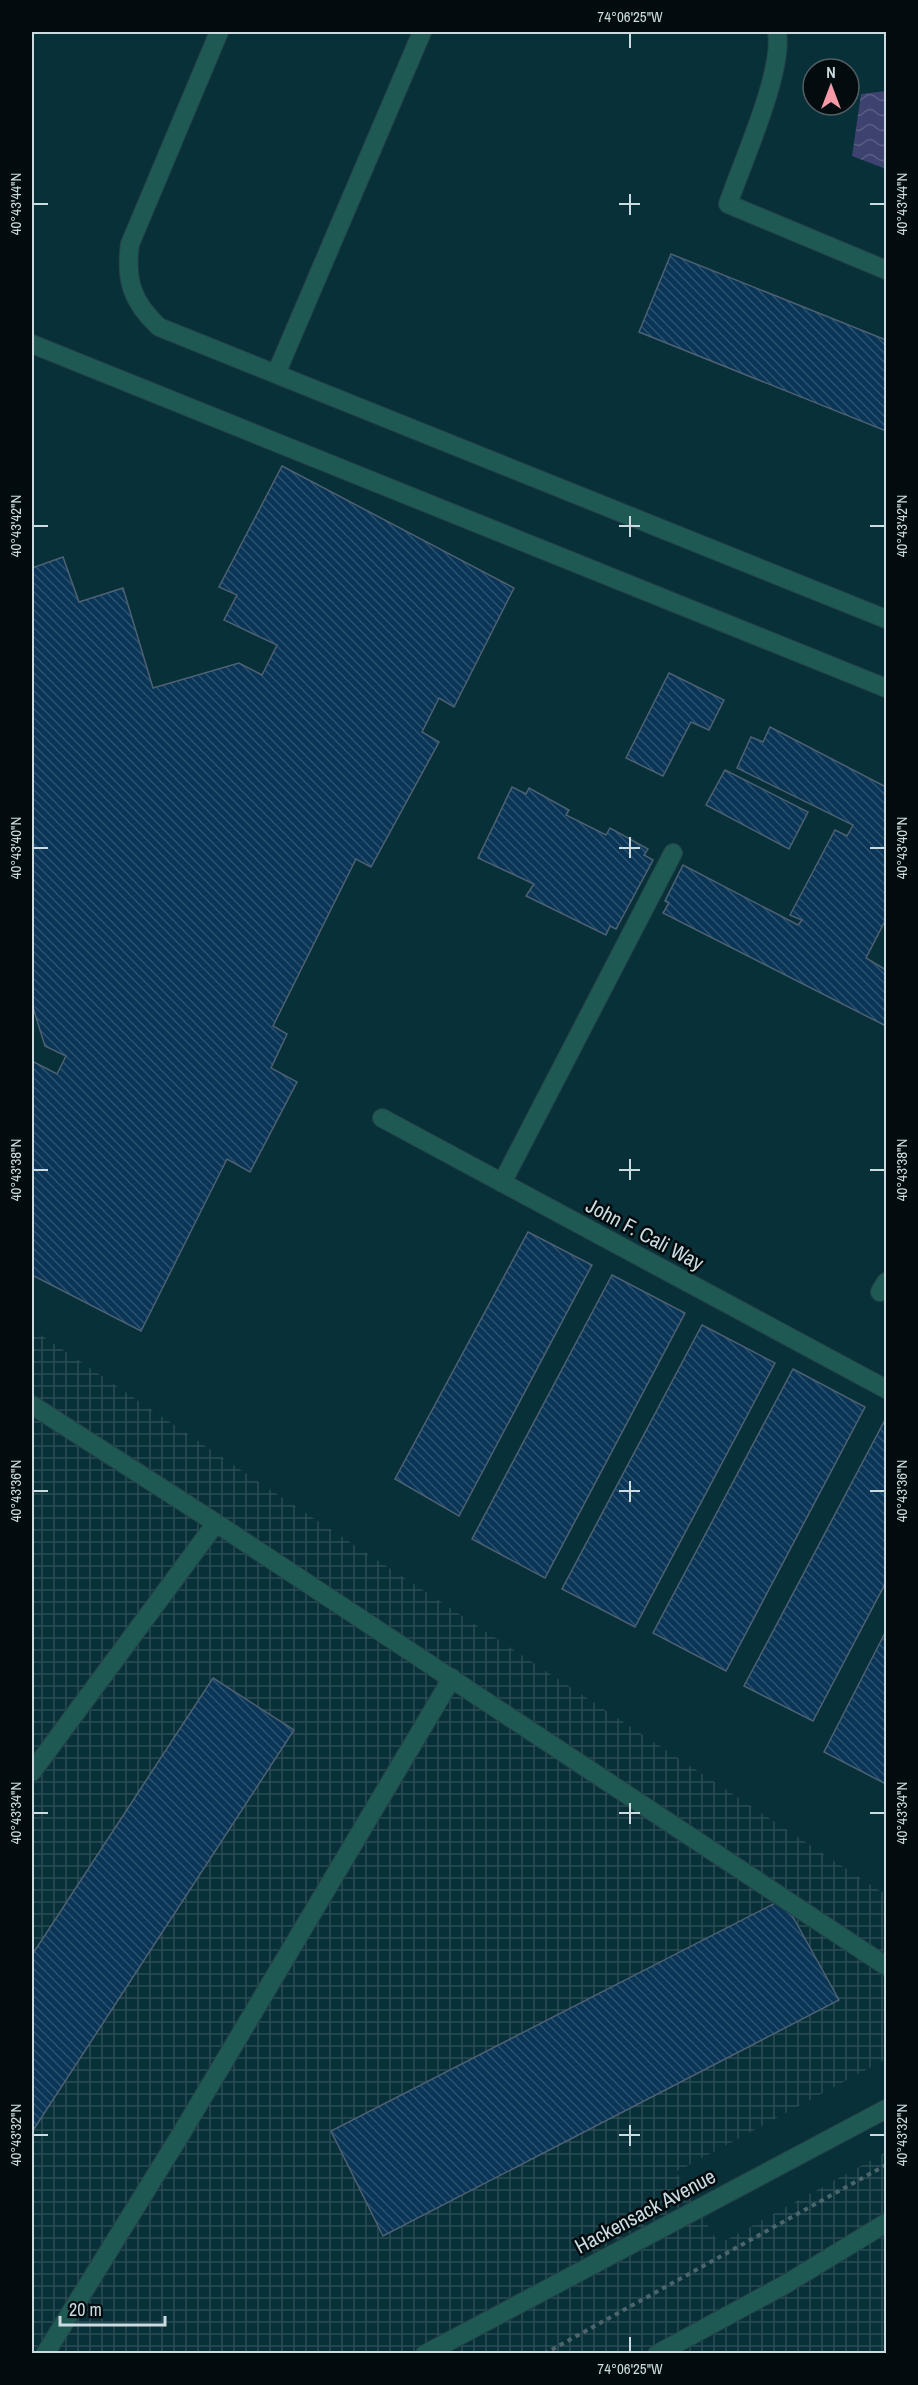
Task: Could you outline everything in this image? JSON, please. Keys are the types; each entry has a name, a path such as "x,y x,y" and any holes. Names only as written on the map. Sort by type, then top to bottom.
{"street":[{"path":"219,32 130,244 127,265 132,290 142,312 159,327 886,619"},
{"path":"276,374 422,32"},
{"path":"777,32 778,54 772,82 728,204 886,270"},
{"path":"32,344 886,688"},
{"path":"502,1183 673,853"},
{"name":"John F. Cali Way","path":"382,1118 886,1389"},
{"path":"32,1405 452,1678 886,1966"},
{"path":"32,1772 216,1523"},
{"path":"45,2354 181,2134 452,1678"},
{"name":"Hackensack Avenue","path":"425,2354 886,2109"},
{"path":"657,2354 680,2347 886,2223"}],"path":[{"path":"544,2354 886,2165"}],"shaded area":[{"path":"32,32 886,32 886,2353 32,2353"},
{"path":"32,1329 260,1483 886,1895 886,2059 676,2172 719,2244 886,2152 886,2353 32,2353"}],"water":[{"path":"886,91 886,169 852,156 858,117 861,117 861,94"}],"building":[{"path":"671,254 886,340 886,431 639,332"},
{"path":"282,466 514,588 454,707 439,698 422,732 439,742 371,867 356,859 273,1026 287,1034 271,1068 297,1082 250,1172 227,1159 141,1331 32,1275 32,1061 57,1074 66,1056 45,1046 32,1004 32,568 63,557 79,602 123,588 153,688 239,663 262,675 277,645 224,620 237,595 219,587"},
{"path":"669,673 724,700 709,730 691,722 663,776 626,758"},
{"path":"770,727 886,787 886,919 866,958 886,970 886,1026 663,913 669,903 665,901 683,865 798,925 802,920 790,915 835,830 847,836 853,825 737,768 751,737 763,742"},
{"path":"725,770 808,812 789,849 706,805"},
{"path":"512,787 526,794 529,788 569,810 566,815 606,835 610,828 648,849 644,855 653,860 616,929 610,926 606,935 526,896 534,884 478,858"},
{"path":"528,1232 592,1265 459,1516 395,1479"},
{"path":"612,1275 685,1313 545,1578 472,1539"},
{"path":"702,1325 775,1363 635,1627 562,1589"},
{"path":"793,1369 865,1407 726,1671 653,1633"},
{"path":"886,1418 886,1582 813,1721 744,1686"},
{"path":"886,1631 886,1784 824,1752"},
{"path":"213,1678 294,1730 32,2132 32,1955"},
{"path":"783,1899 839,2000 383,2236 331,2131"}]}
